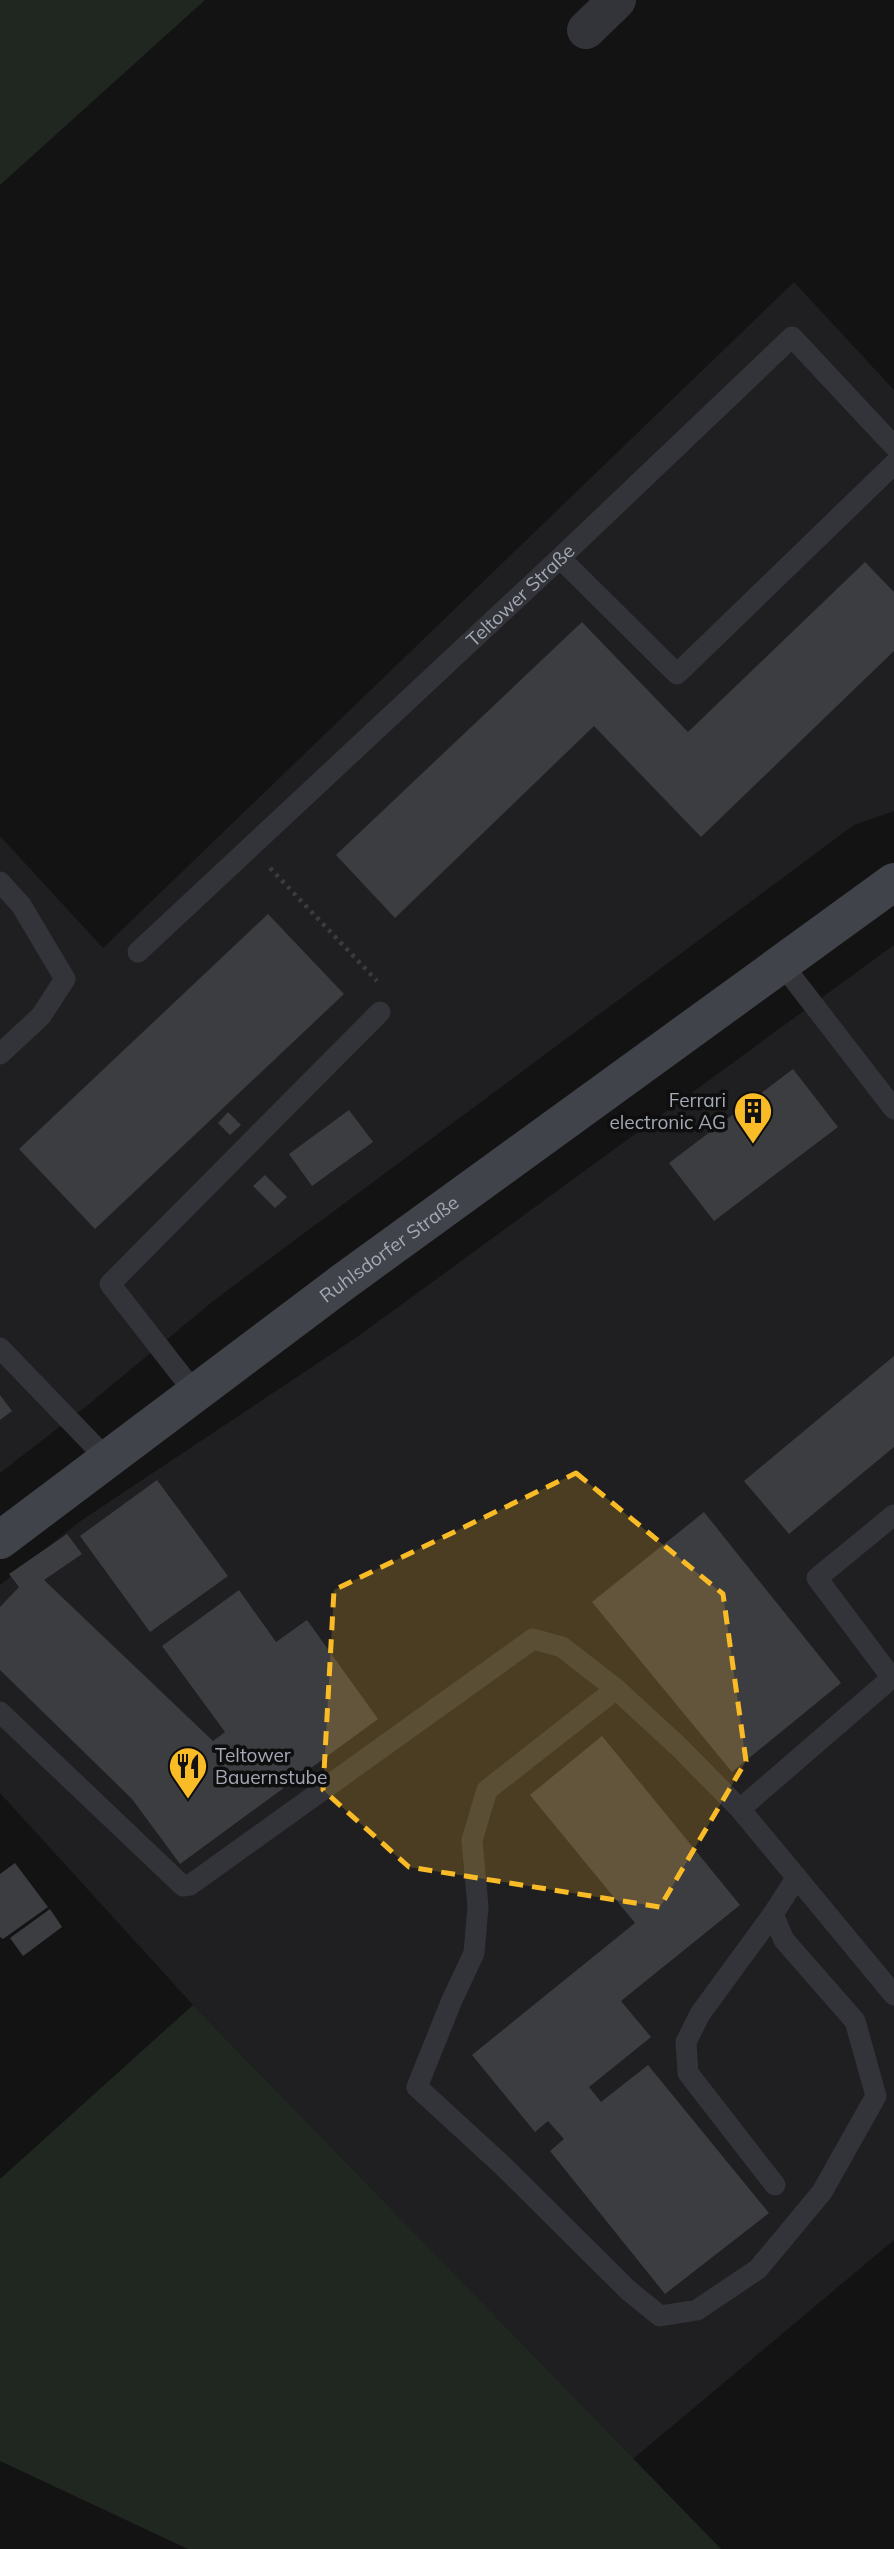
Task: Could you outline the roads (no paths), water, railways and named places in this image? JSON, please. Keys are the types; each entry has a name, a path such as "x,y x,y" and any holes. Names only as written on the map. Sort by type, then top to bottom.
{"main road":[{"name":"Ruhlsdorfer Straße","path":"0,1540 343,1282 894,882"}],"street":[{"path":"586,30 617,0"}],"lane":[{"name":"Teltower Straße","path":"138,952 792,337 894,446"},
{"path":"560,558 677,674 894,464"},
{"path":"0,882 21,905 65,979 41,1016 0,1054"},
{"path":"782,964 894,1109"},
{"path":"195,1393 110,1284 380,1012"},
{"path":"0,1348 106,1458"},
{"path":"740,1809 893,1677 817,1578 894,1514"},
{"path":"0,1712 183,1886 190,1885 533,1639 562,1647 616,1689 678,1746 740,1809 894,1995"},
{"path":"616,1689 487,1790 472,1840 478,1907 474,1954 452,2000 417,2087 502,2165 628,2290 660,2316 697,2310 758,2269 822,2192 876,2096 855,2021 784,1940 773,1914"},
{"path":"775,2185 688,2073 686,2042 700,2014 797,1877"}],"place":[{"name":"Ferrari electronic AG","path":"753,1145"},
{"name":"Teltower Bauernstube","path":"188,1800"}]}
